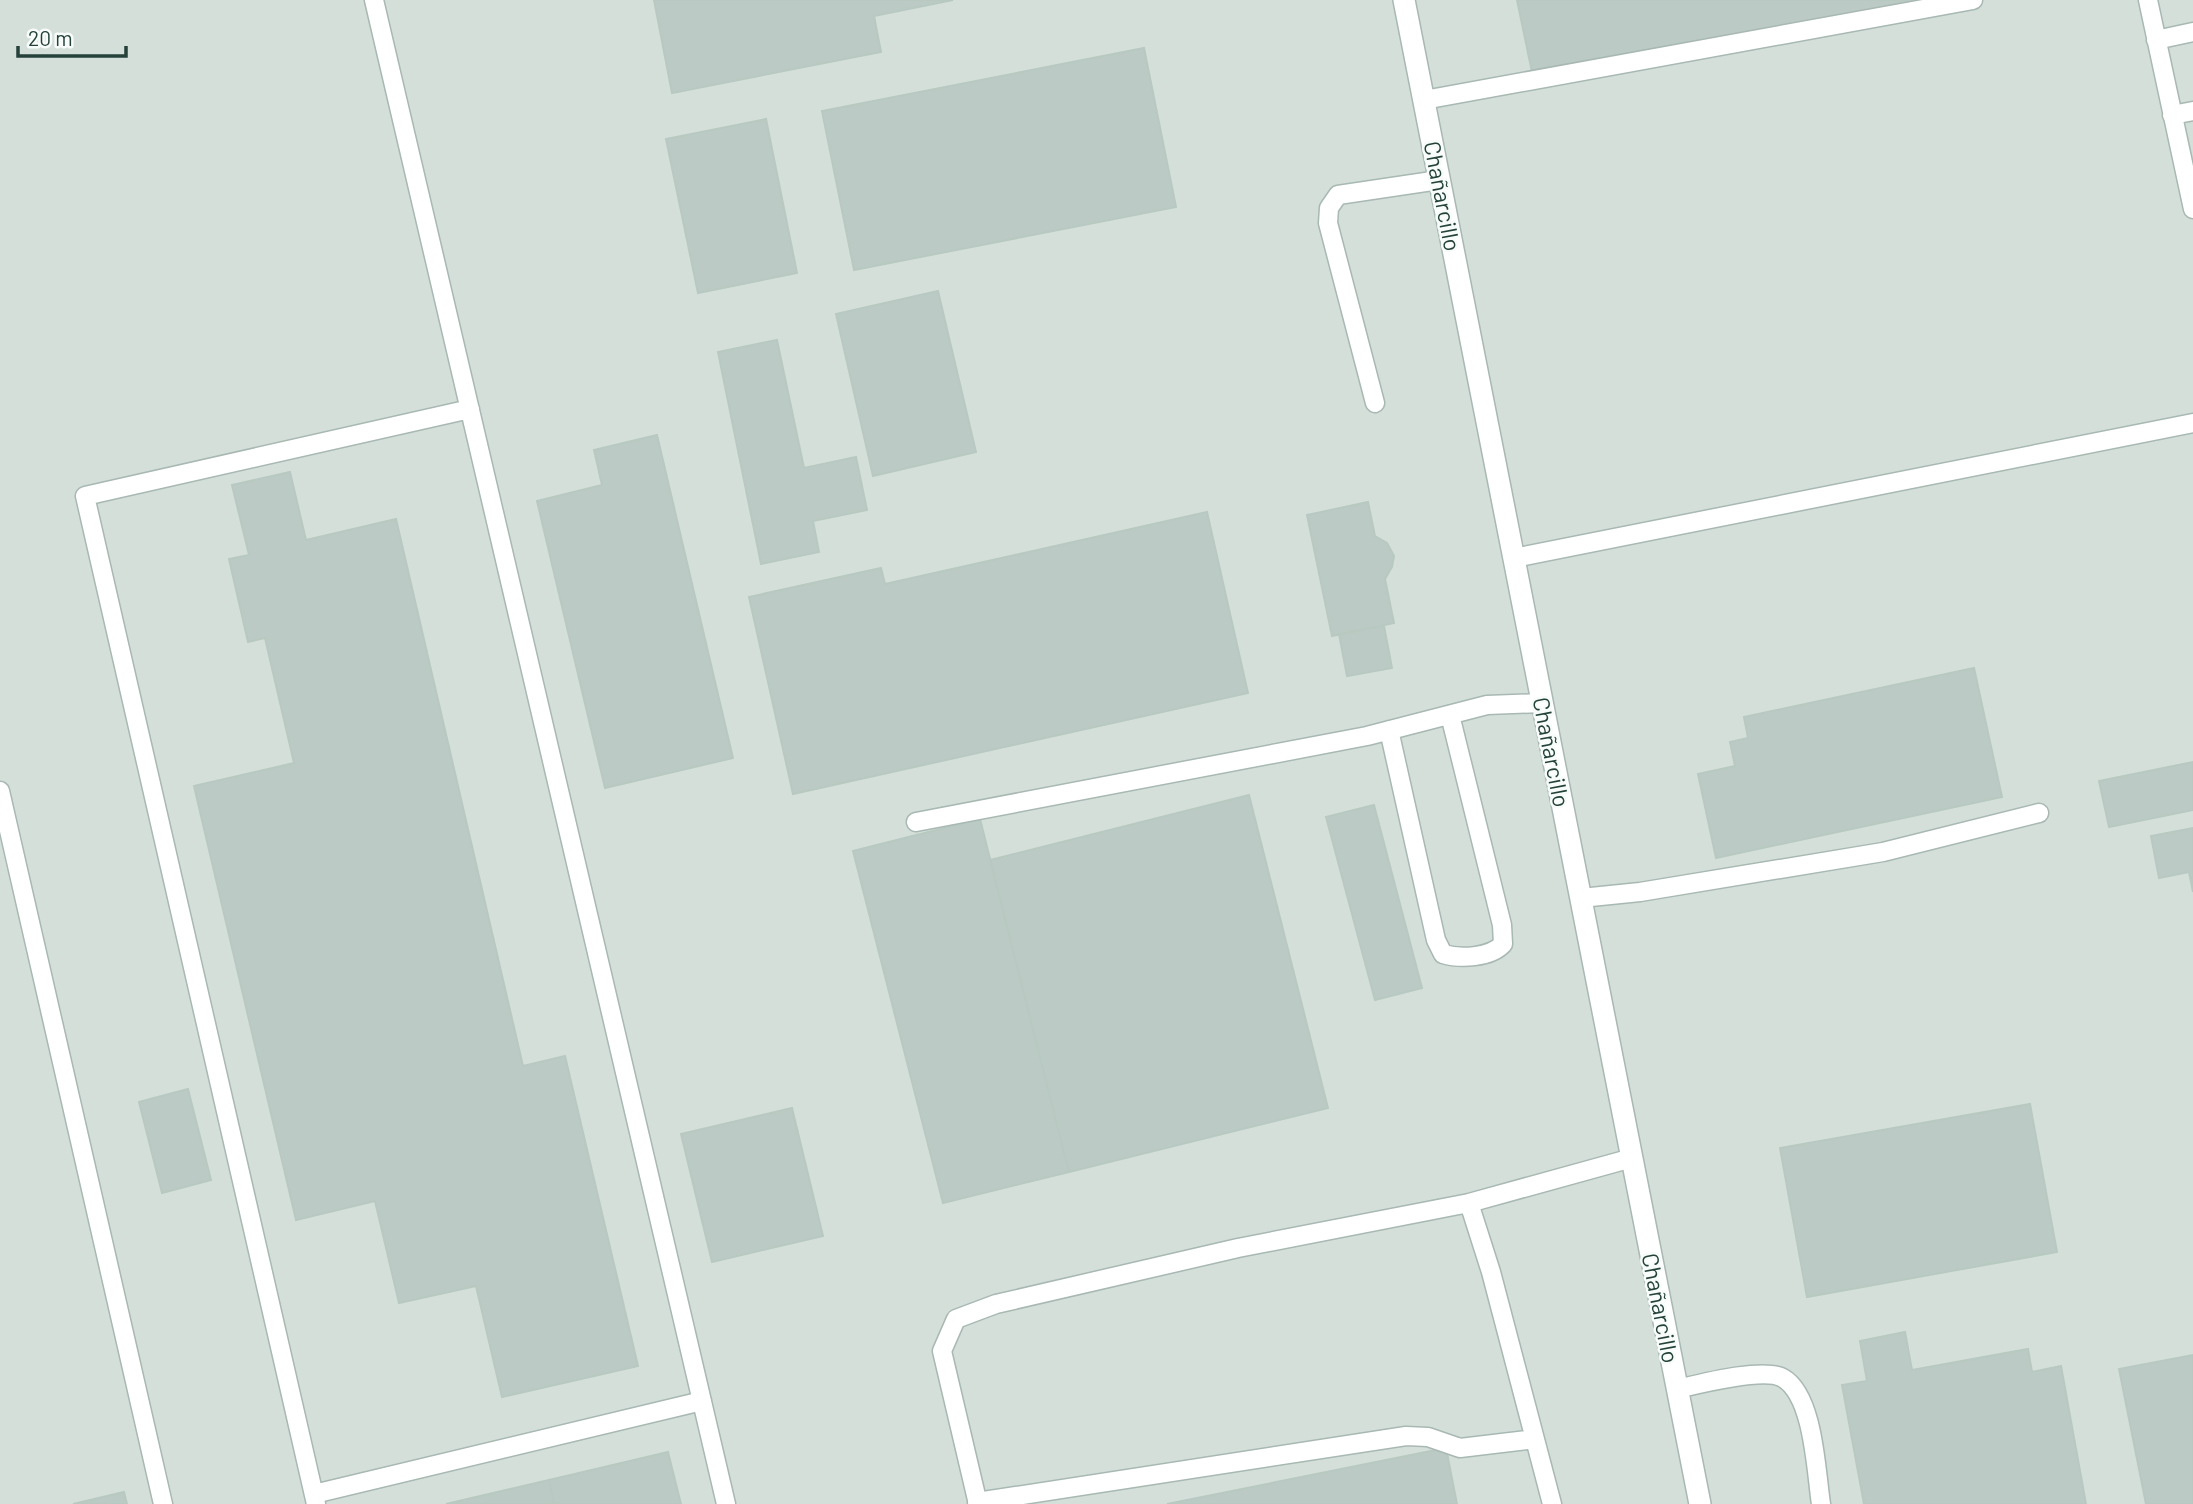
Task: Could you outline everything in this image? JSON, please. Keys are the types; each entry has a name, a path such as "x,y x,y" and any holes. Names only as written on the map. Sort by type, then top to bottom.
{"street":[{"name":"Chañarcillo","path":"1404,0 1700,1504"}],"lane":[{"path":"374,0 726,1504"},
{"path":"1424,100 1973,0"},
{"path":"2148,0 2192,205"},
{"path":"2156,40 2193,32"},
{"path":"2172,116 2193,111"},
{"path":"1375,403 1328,223 1329,208 1338,195 1439,180"},
{"path":"470,410 85,496 315,1499 702,1401"},
{"path":"1514,558 2193,423"},
{"path":"916,822 1390,730 1487,705 1542,703"},
{"path":"1390,730 1436,940 1443,954 1457,958 1496,951 1503,944 1503,925 1450,715"},
{"path":"0,791 163,1504"},
{"path":"1580,898 1640,892 1883,852 2039,813"},
{"path":"1535,1439 1460,1448 1428,1437 1406,1436 978,1503 943,1351 956,1320 996,1304 1225,1251 1469,1203 1632,1158"},
{"path":"1469,1203 1491,1272 1552,1504"},
{"path":"1677,1389 1734,1376 1781,1377 1794,1388 1809,1420 1821,1504"}],"shaded area":[{"path":"0,0 2193,0 2193,1504 0,1504"}],"building":[{"path":"654,0 953,0 874,16 881,52 672,93"},
{"path":"1517,0 1923,0 1533,77"},
{"path":"1144,48 1176,207 854,270 822,111"},
{"path":"766,119 797,273 698,293 666,139"},
{"path":"938,291 976,452 873,476 836,314"},
{"path":"777,340 804,468 856,457 867,510 813,521 819,552 761,564 718,352"},
{"path":"657,435 733,758 605,788 537,501 602,485 594,450"},
{"path":"290,472 306,540 396,519 523,1066 565,1056 638,1366 502,1397 476,1286 399,1303 375,1201 296,1220 194,786 294,763 265,638 248,642 229,559 249,555 232,485"},
{"path":"1368,502 1375,536 1387,543 1394,556 1392,567 1385,579 1394,623 1332,636 1307,515"},
{"path":"1207,512 1248,693 793,794 749,597 881,568 885,584"},
{"path":"1384,626 1392,668 1347,676 1339,634"},
{"path":"1974,668 2002,797 1716,858 1698,774 1735,766 1730,742 1748,738 1744,717"},
{"path":"2193,762 2193,810 2109,827 2099,781"},
{"path":"1249,795 1328,1108 1069,1172 990,860"},
{"path":"1374,805 1422,988 1375,1000 1326,817"},
{"path":"980,819 1069,1172 943,1203 853,851"},
{"path":"2193,828 2193,892 2189,872 2159,878 2151,836"},
{"path":"188,1089 211,1180 162,1193 139,1102"},
{"path":"2030,1104 2057,1252 1807,1297 1780,1148"},
{"path":"792,1108 823,1236 712,1262 681,1134"},
{"path":"1905,1332 1912,1370 2028,1349 2032,1372 2061,1366 2086,1504 1864,1504 1842,1385 1867,1381 1860,1341"},
{"path":"2193,1355 2193,1504 2146,1504 2119,1369"},
{"path":"1446,1448 1457,1504 1167,1504"},
{"path":"668,1452 681,1504 554,1504 549,1480"},
{"path":"549,1480 554,1504 446,1504"},
{"path":"124,1492 127,1504 73,1504"}]}
